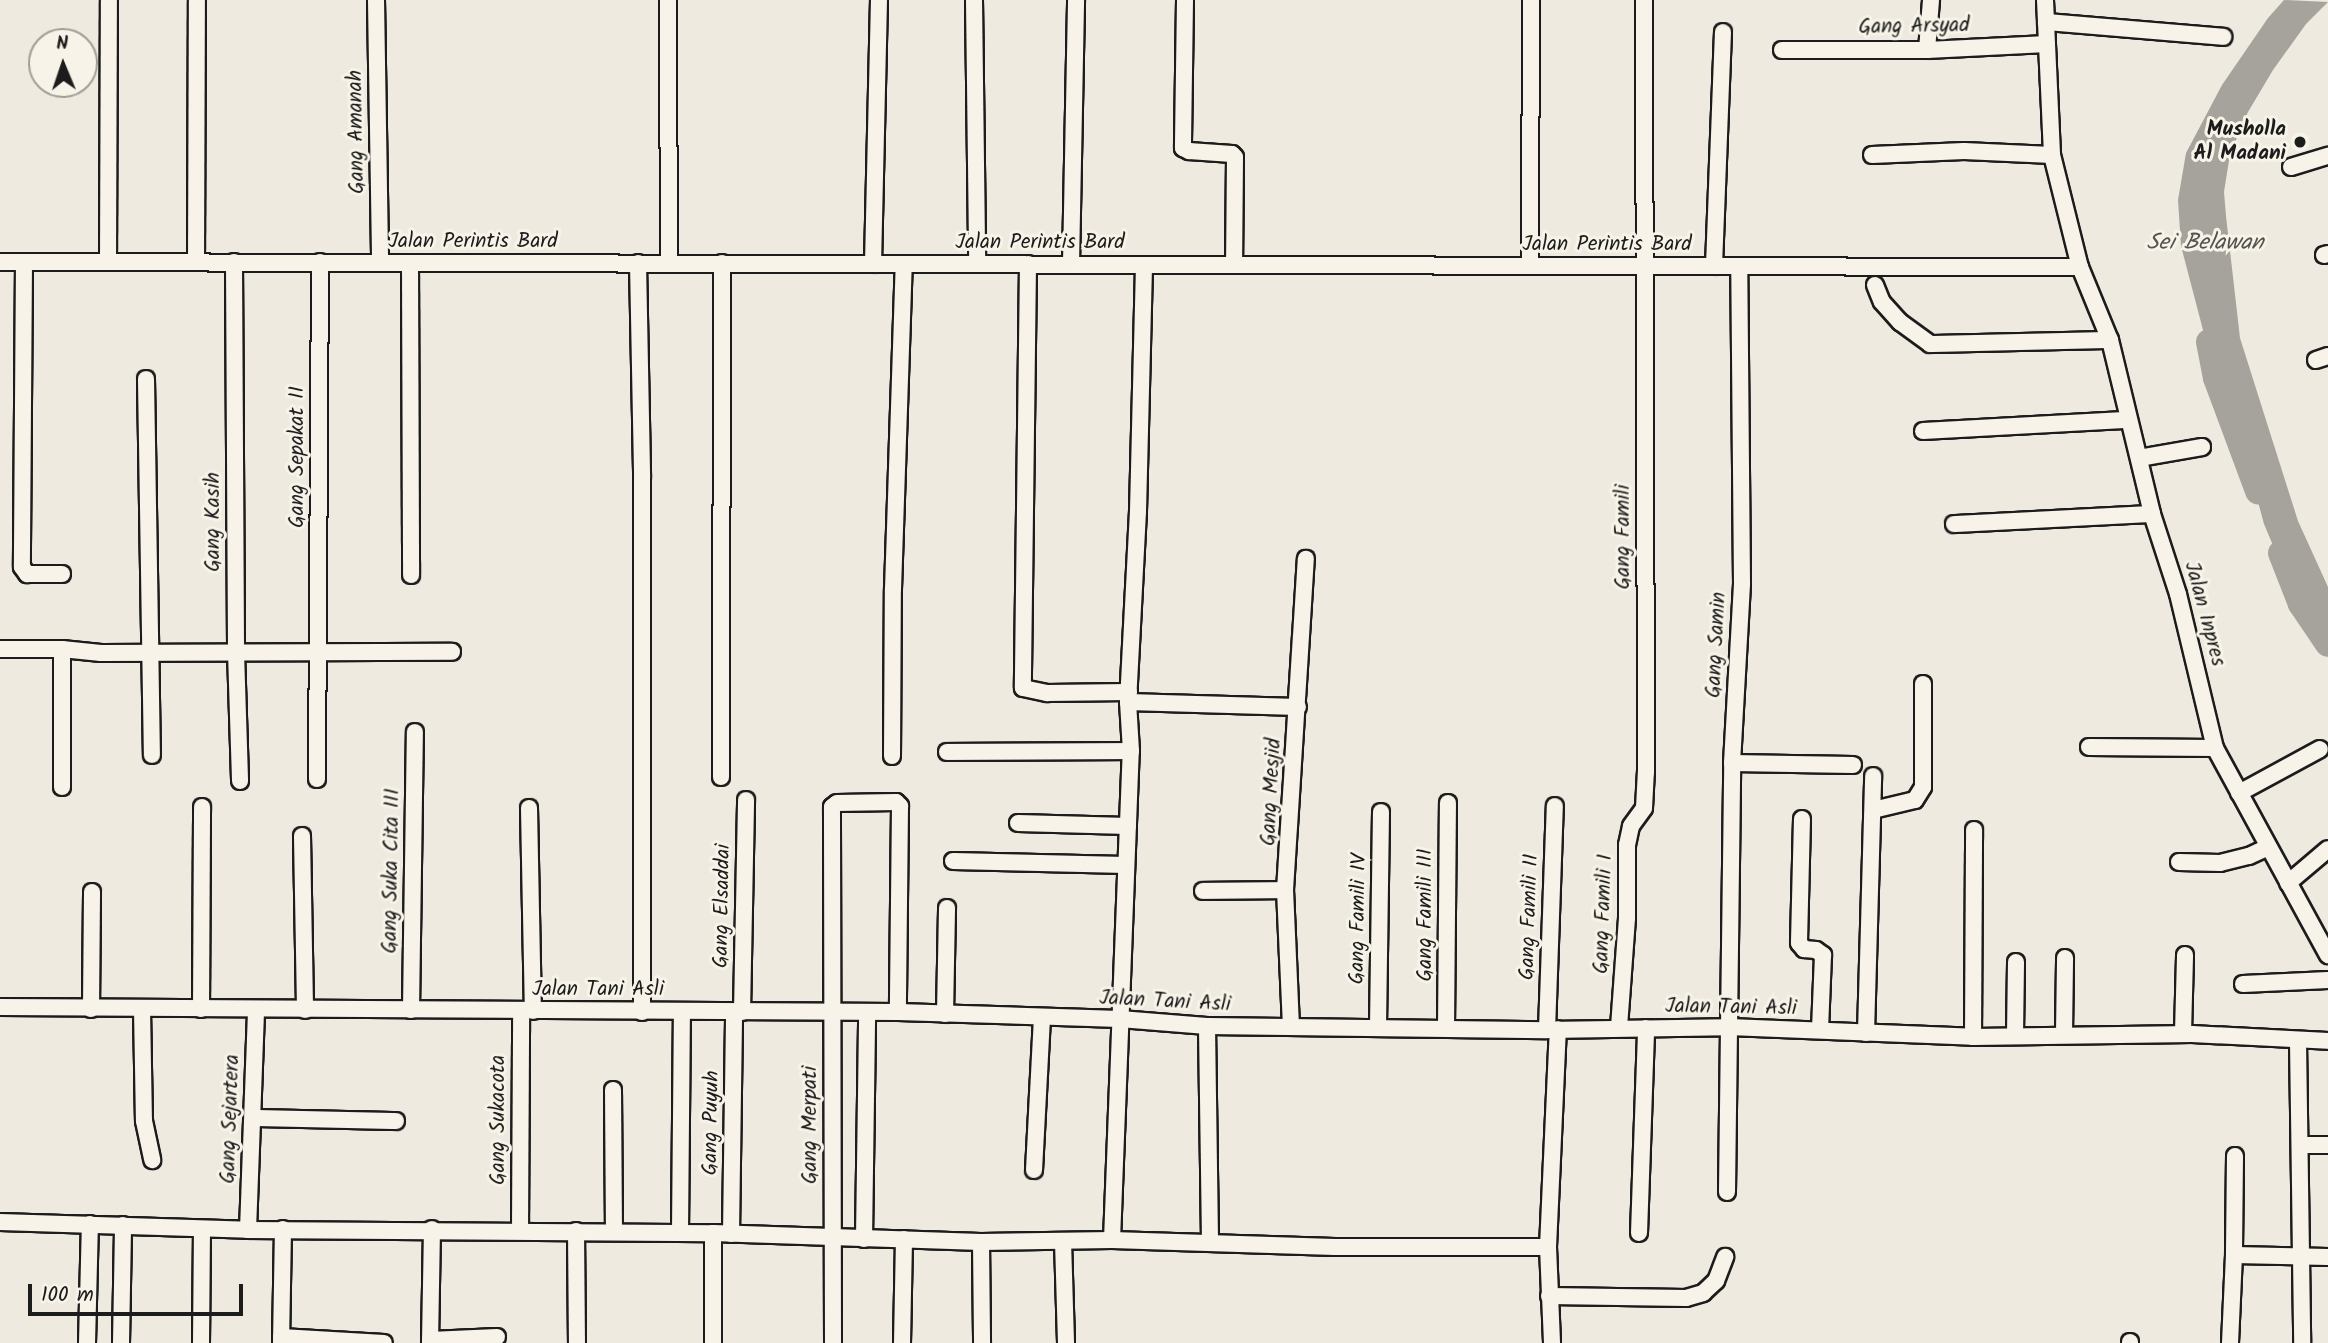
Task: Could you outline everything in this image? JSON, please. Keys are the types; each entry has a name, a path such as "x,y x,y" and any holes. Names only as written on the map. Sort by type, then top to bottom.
{"street":[{"path":"107,262 109,0"},
{"path":"196,262 197,0"},
{"name":"Gang Amanah","path":"376,0 380,262"},
{"path":"668,0 669,263"},
{"path":"873,264 879,0"},
{"path":"974,0 977,264"},
{"path":"1072,264 1076,0"},
{"path":"1185,0 1183,148 1189,152 1232,153 1235,157 1234,265"},
{"path":"1530,266 1531,0"},
{"name":"Gang Famili","path":"1644,0 1644,808"},
{"path":"1927,50 1931,0"},
{"name":"Jalan Inpres","path":"2046,0 2052,155 2080,267 2110,340 2152,514 2178,594 2215,748 2288,883 2322,928 2328,955"},
{"path":"2046,22 2223,37"},
{"path":"1713,266 1723,32"},
{"name":"Gang Arsyad","path":"1782,50 1927,50 2047,44"},
{"path":"1872,155 1964,151 2052,155"},
{"path":"2291,167 2328,156"},
{"name":"Jalan Perintis Bard","path":"0,262 2080,267"},
{"path":"24,262 22,567 27,574 62,574"},
{"name":"Gang Kasih","path":"234,262 236,652 240,781"},
{"name":"Gang Sepakat II","path":"317,779 320,262"},
{"path":"410,263 411,575"},
{"path":"638,263 642,478 642,1012"},
{"path":"721,777 722,263"},
{"path":"892,756 893,589 904,264"},
{"path":"1028,264 1023,688 1047,693 1298,707"},
{"path":"1112,1240 1131,751 1129,697 1138,510 1144,265"},
{"name":"Gang Samin","path":"1727,1192 1732,763 1742,583 1739,266"},
{"path":"1875,285 1882,302 1900,322 1930,344 2110,340"},
{"path":"146,379 152,755"},
{"path":"1923,431 2129,420"},
{"path":"2139,458 2203,447"},
{"path":"1954,524 2152,514"},
{"name":"Gang Mesjid","path":"1291,1027 1285,890 1306,559"},
{"path":"0,649 452,652"},
{"path":"62,649 62,787"},
{"path":"1873,810 1915,800 1923,787 1923,684"},
{"name":"Gang Suka Cita III","path":"411,1010 415,732"},
{"path":"2089,747 2215,748"},
{"path":"2239,793 2320,749"},
{"path":"947,752 1131,751"},
{"path":"1732,763 1853,765"},
{"path":"1866,1032 1873,776"},
{"name":"Gang Elsaddai","path":"738,1012 746,800"},
{"name":"Gang Merpati","path":"833,1343 832,807 837,803 896,802 900,806 898,1012"},
{"name":"Gang Famili III","path":"1446,1028 1448,803"},
{"name":"Gang Famili II","path":"1552,1343 1548,1247 1555,806"},
{"path":"201,1009 202,807"},
{"name":"Gang Sukacota","path":"520,1230 530,808"},
{"name":"Gang Famili I","path":"1619,1027 1627,918 1628,845 1631,826 1644,808"},
{"name":"Gang Famili IV","path":"1378,1027 1381,812"},
{"path":"1802,819 1799,943 1804,949 1816,950 1823,955 1820,1030"},
{"path":"1018,823 1128,826"},
{"path":"1973,1037 1974,830"},
{"path":"302,836 305,1010"},
{"path":"2179,862 2220,863 2268,847"},
{"path":"2288,883 2328,849"},
{"path":"953,861 1126,865"},
{"path":"1203,891 1285,890"},
{"path":"91,1009 92,892"},
{"path":"945,1014 947,908"},
{"path":"2183,1033 2185,955"},
{"path":"2064,1034 2065,958"},
{"path":"2015,1035 2016,962"},
{"path":"2243,984 2328,980"},
{"name":"Jalan Tani Asli","path":"0,1007 832,1014 898,1012 1120,1019 1207,1026 1552,1029 1729,1027 1973,1037 2183,1033 2328,1041"},
{"path":"142,1009 144,1121 152,1160"},
{"name":"Gang Sejartera","path":"248,1230 256,1010"},
{"path":"680,1233 682,1012"},
{"name":"Gang Puyuh","path":"731,1234 738,1012"},
{"path":"864,1239 867,1012"},
{"path":"1034,1170 1042,1018"},
{"path":"1207,1026 1210,1243"},
{"path":"1639,1233 1647,1028"},
{"path":"2298,1041 2302,1144 2299,1256 2302,1343"},
{"path":"613,1090 614,1232"},
{"path":"253,1118 396,1121"},
{"path":"2302,1144 2328,1144"},
{"path":"2230,1343 2235,1156"},
{"path":"0,1222 248,1230 432,1229 713,1233 981,1242 1112,1240 1335,1247 1548,1247"},
{"path":"87,1343 90,1224"},
{"path":"121,1343 122,1225"},
{"path":"201,1343 202,1228"},
{"path":"283,1229 281,1340 384,1343"},
{"path":"432,1229 430,1342 497,1337"},
{"path":"576,1231 576,1343"},
{"path":"713,1233 713,1343"},
{"path":"902,1343 904,1240"},
{"path":"1063,1241 1066,1343"},
{"path":"981,1242 982,1343"},
{"path":"2234,1255 2328,1256"},
{"path":"1549,1296 1686,1298 1703,1293 1716,1281 1725,1257"}],"water":[{"name":"Sei Belawan","path":"2284,0 2328,2 2306,24 2273,70 2248,112 2230,154 2224,192 2240,338 2298,521 2328,587 2328,641 2283,569 2264,524 2244,450 2214,372 2181,246 2178,200 2186,153 2222,85 2268,18"}],"waterway":[{"name":"Sei Belawan","path":"2209,342 2216,378 2258,491"},
{"name":"Sei Belawan","path":"2281,553 2301,604 2328,644"}],"place":[{"name":"Musholla Al Madani","path":"2300,142"}]}
